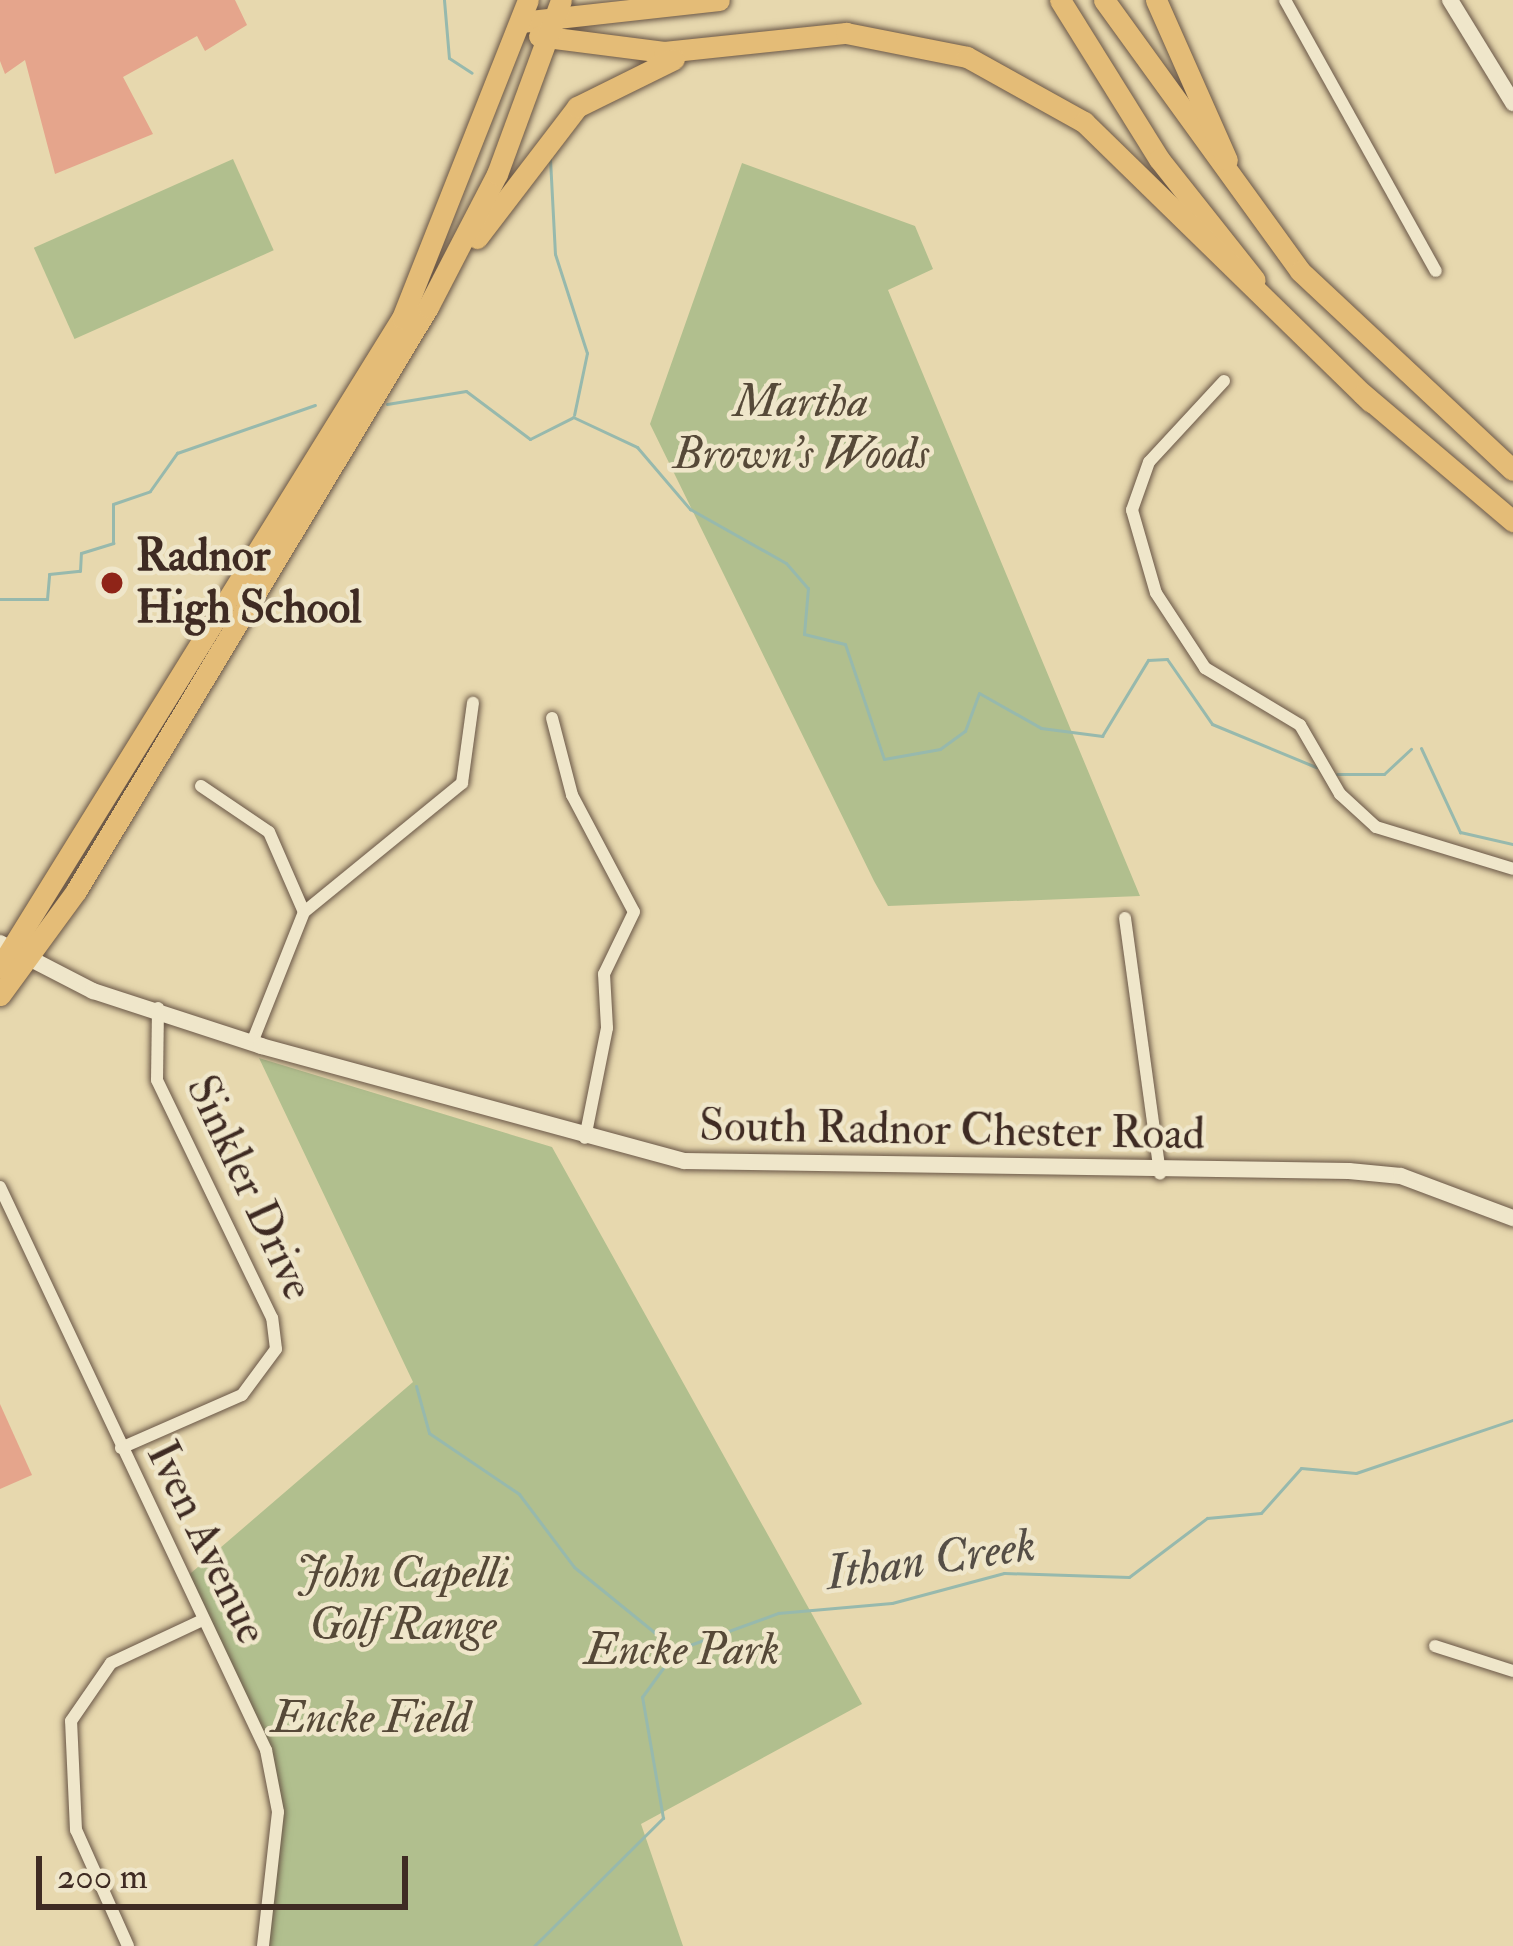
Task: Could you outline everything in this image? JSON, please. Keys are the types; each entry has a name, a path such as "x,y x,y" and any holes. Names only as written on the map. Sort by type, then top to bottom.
{"highway":[{"path":"0,995 8,950 402,318 528,0"},
{"path":"521,22 558,9 719,0"},
{"path":"1060,0 1199,213 1371,402"},
{"path":"1104,0 1300,271 1513,470"},
{"path":"1156,0 1195,101 1300,271"},
{"path":"428,307 548,42 558,9"},
{"path":"521,22 548,42 704,49 866,34 945,50 1018,82 1118,152 1371,402 1513,521"},
{"path":"8,950 428,307 577,107 704,49"}],"main road":[{"path":"1450,0 1513,103"},
{"name":"South Radnor Chester Road","path":"8,950 252,1043 585,1139 684,1162 1160,1175 1401,1176 1513,1218"}],"street":[{"path":"1285,0 1436,271"},
{"path":"1224,381 1149,462 1132,510 1156,593 1205,668 1319,746 1340,794 1376,827 1513,869"},
{"path":"252,1043 304,912 462,783 473,703"},
{"path":"552,718 572,795 634,911 604,974 607,1028 585,1139"},
{"path":"201,786 269,832 304,912"},
{"path":"1125,918 1160,1175"},
{"name":"Sinkler Drive","path":"121,1448 252,1389 276,1349 272,1318 158,1080 158,1008"},
{"name":"Iven Avenue","path":"0,1187 266,1750 278,1812 263,1946"},
{"path":"128,1946 76,1830 71,1721 111,1663 203,1620"},
{"path":"1435,1646 1513,1671"}],"green space":[{"path":"233,159 274,250 75,339 34,248"},
{"name":"Martha Brown's Woods","path":"742,163 915,226 933,269 888,290 1140,896 888,906 874,881 650,424"},
{"path":"259,1058 552,1147 862,1704 641,1824 683,1946 263,1946 278,1812 266,1750 184,1579 413,1382"}],"building":[{"path":"0,0 235,0 247,25 205,51 197,36 123,77 153,134 55,174 25,60 5,74 0,61"},
{"path":"0,1404 32,1475 0,1489"}],"waterway":[{"path":"444,0 449,58 472,73"},
{"path":"550,159 555,254 587,353 574,415"},
{"path":"387,404 466,391 530,439 572,418"},
{"path":"0,599 47,599 49,574 80,571 81,553 113,543 113,504 150,491 177,453 315,405"},
{"path":"573,417 637,447 690,509 786,563 808,588 804,634 845,644 884,759 940,749 965,731 979,693 1041,728 1102,736 1148,660 1167,659 1212,724 1316,767"},
{"path":"1421,748 1460,832 1513,844"},
{"path":"1337,774 1384,774 1411,749"},
{"path":"416,1386 429,1433 519,1494 574,1567 675,1649"},
{"name":"Ithan Creek","path":"534,1946 663,1818 642,1697 676,1650 778,1613 892,1603 1004,1573 1129,1577 1207,1518 1261,1513 1301,1468 1356,1473 1513,1420"}],"place":[{"name":"Radnor High School","path":"112,583"}],"park label":[{"name":"John Capelli Golf Range","path":"403,1600"},
{"name":"Encke Park","path":"682,1651"},
{"name":"Encke Field","path":"371,1719"}]}
